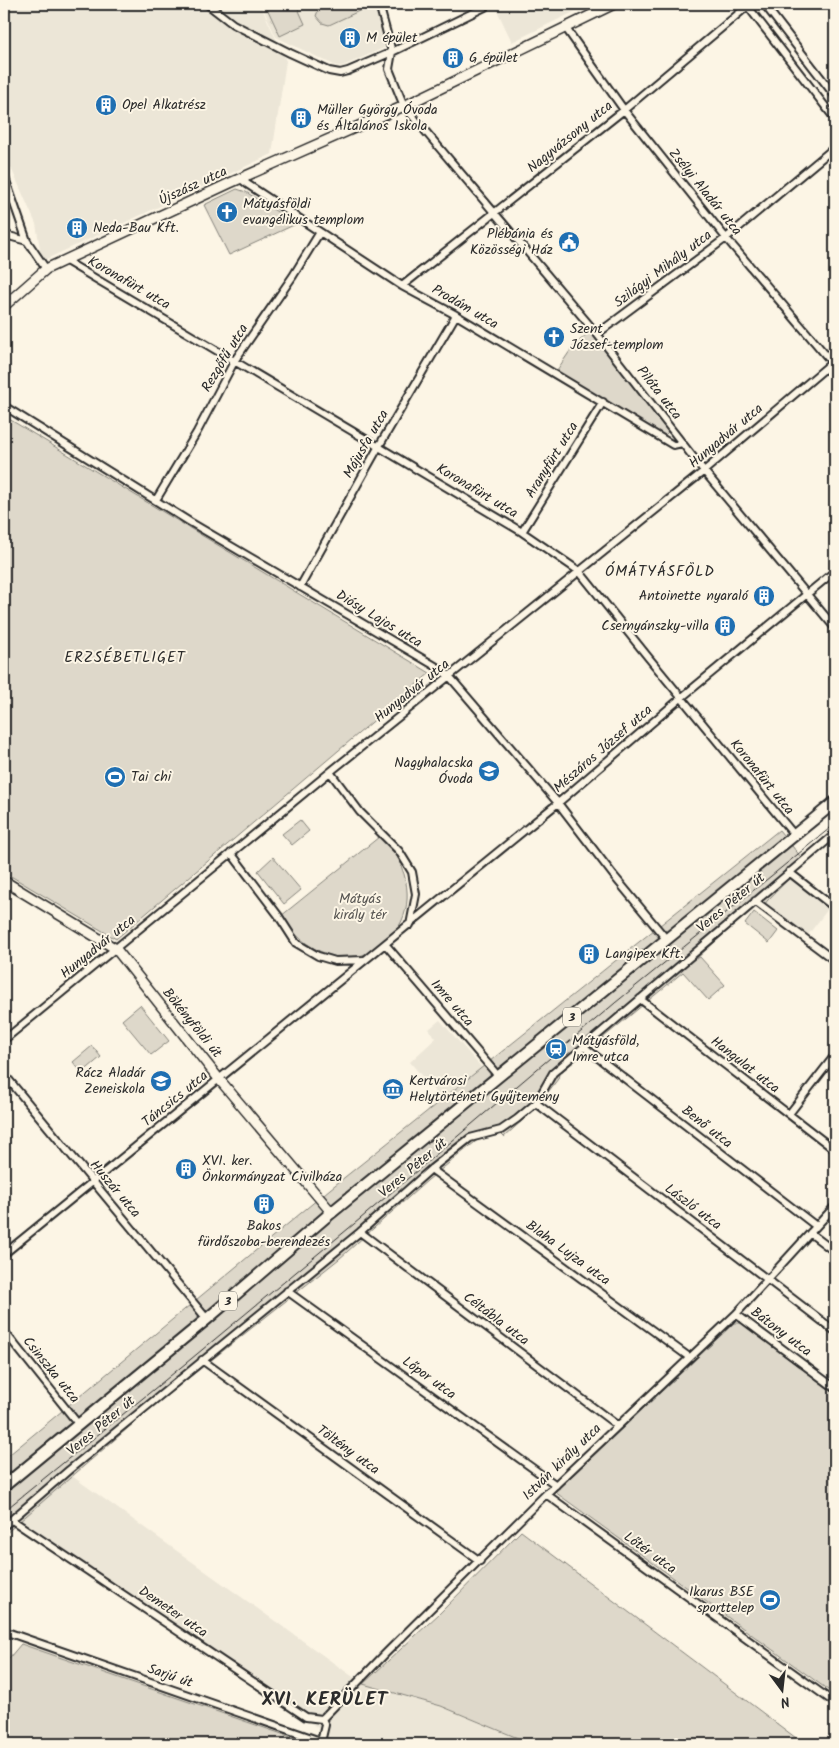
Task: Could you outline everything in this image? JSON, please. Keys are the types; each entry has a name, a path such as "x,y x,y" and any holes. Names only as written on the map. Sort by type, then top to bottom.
{"main road":[{"name":"Veres Péter út","path":"4,1486 207,1319 332,1213 835,802"}],"street":[{"path":"207,4 233,24 330,71 340,73 392,52 485,7 485,4"},
{"path":"379,4 392,52 389,69 404,106"},
{"name":"Újszász utca","path":"4,306 46,269 404,106 614,4"},
{"path":"748,4 835,119"},
{"name":"Nagyvázsony utca","path":"402,286 624,110 748,4"},
{"path":"764,4 835,96"},
{"name":"Zsélyi Aladár utca","path":"565,27 624,110 726,238 834,362"},
{"name":"Pilóta utca","path":"404,106 597,334 704,471 835,628"},
{"name":"Szilágyi Mihály utca","path":"597,334 726,238 835,147"},
{"path":"4,175 28,241 46,269"},
{"name":"Prodám utca","path":"241,179 402,286 456,315 673,445 682,443"},
{"path":"4,231 9,236 28,241"},
{"name":"Rezgőfű utca","path":"156,500 197,432 235,360 293,276 320,232"},
{"name":"Koronafürt utca","path":"66,260 522,532 580,571 794,836"},
{"name":"Májusfa utca","path":"300,587 379,446 456,315"},
{"name":"Hunyadvár utca","path":"4,1040 330,772 704,471 834,362"},
{"name":"Aranyfürt utca","path":"522,532 603,402"},
{"name":"Diósy Lajos utca","path":"4,406 190,522 437,667 450,677 558,803 614,876 667,940"},
{"name":"Mészáros József utca","path":"386,945 835,571"},
{"path":"330,772 360,812 399,851 412,872 416,894 410,925"},
{"name":"Veres Péter út","path":"4,1526 202,1360 360,1232 431,1169 470,1138 501,1130 536,1103 553,1073 835,834"},
{"path":"231,853 278,915 296,943 318,956 335,961 365,960"},
{"path":"789,872 835,908"},
{"name":"Bökényföldi út","path":"4,881 116,949 219,1079 332,1213"},
{"path":"755,901 835,961"},
{"name":"Táncsics utca","path":"4,1254 365,960 386,945"},
{"name":"Imre utca","path":"386,945 499,1077"},
{"name":"Hangulat utca","path":"640,999 835,1150"},
{"name":"Benő utca","path":"584,1047 816,1226"},
{"path":"789,1114 835,1055"},
{"name":"Huszár utca","path":"4,1074 207,1319"},
{"name":"László utca","path":"536,1103 835,1331"},
{"name":"Blaha Lujza utca","path":"431,1169 689,1357"},
{"name":"István király utca","path":"322,1719 386,1652 546,1494 736,1314 835,1206"},
{"name":"Céltábla utca","path":"360,1232 618,1426"},
{"path":"810,1233 835,1252"},
{"name":"Lőpor utca","path":"288,1291 556,1485"},
{"name":"Bátony utca","path":"736,1314 835,1388"},
{"name":"Csinszka utca","path":"4,1331 79,1425"},
{"name":"Töltény utca","path":"202,1360 480,1561"},
{"name":"Lőtér utca","path":"546,1494 835,1703"},
{"name":"Demeter utca","path":"12,1520 306,1716 322,1719"},
{"name":"Sarjú út","path":"4,1631 329,1744"},
{"path":"321,1742 325,1725 322,1719"}],"shaded area":[{"path":"4,4 260,4 286,61 272,154 42,261 36,224 4,152"},
{"path":"261,4 374,4 380,17 388,46 343,66 336,66 276,37"},
{"path":"494,4 590,4 512,42"},
{"path":"790,877 828,909 808,935 767,904 767,901"},
{"path":"440,1020 482,1068 442,1100 410,1062 436,1038 429,1029"},
{"path":"72,1476 363,1684 440,1706 532,1744 347,1744 318,1735 318,1728 21,1520"}],"green space":[{"path":"265,4 296,4 305,24 280,36"},
{"path":"324,4 374,4 329,25 322,23 316,16 319,8"},
{"path":"237,189 246,192 296,224 229,255 204,205"},
{"path":"592,329 670,430 663,437 555,373 572,348"},
{"path":"4,416 430,673 116,939 4,872"},
{"path":"300,820 309,831 292,845 282,834"},
{"path":"779,830 805,862 767,901 761,911 755,906 696,959 700,957 725,985 708,1000 683,972 559,1074 558,1079 535,1109 504,1137 501,1134 480,1138 428,1180 339,1259 157,1403 4,1535 4,1459 330,1189"},
{"name":"Mátyás király tér","path":"379,837 399,860 404,874 407,899 402,921 389,939 379,947 355,957 338,958 313,948 290,929 281,916"},
{"path":"273,857 301,890 284,904 258,871"},
{"path":"754,912 778,931 769,943 745,924"},
{"path":"140,1005 169,1041 151,1055 122,1020"},
{"path":"92,1046 101,1057 82,1073 73,1062"},
{"name":"Ikarus BSE sporttelep","path":"734,1323 741,1323 835,1394 835,1695 555,1492"},
{"path":"521,1531 804,1744 532,1744 441,1706 363,1684 440,1613"},
{"path":"21,1644 311,1744 4,1744 4,1664"},
{"path":"318,1735 347,1744 311,1744"}],"tram line":[{"path":"4,1511 360,1219 615,1003 835,824"}],"place":[{"name":"M épület","path":"350,38"},
{"name":"G épület","path":"453,58"},
{"name":"Opel Alkatrész","path":"106,105"},
{"name":"Müller György Óvoda és Általános Iskola","path":"301,118"},
{"name":"Mátyásföldi evangélikus templom","path":"227,212"},
{"name":"Neda-Bau Kft.","path":"77,228"},
{"name":"Plébánia és Közösségi Ház","path":"569,242"},
{"name":"Szent József-templom","path":"554,337"},
{"name":"Antoinette nyaraló","path":"764,596"},
{"name":"Csernyánszky-villa","path":"725,626"},
{"name":"Nagyhalacska Óvoda","path":"489,771"},
{"name":"Tai chi","path":"115,777"},
{"name":"Langipex Kft.","path":"589,954"},
{"name":"Mátyásföld, Imre utca","path":"556,1049"},
{"name":"Rácz Aladár Zeneiskola","path":"161,1081"},
{"name":"Kertvárosi Helytörténeti Gyűjtemény","path":"393,1089"},
{"name":"XVI. ker. Önkormányzat Civilháza","path":"186,1169"},
{"name":"Bakos fürdőszoba-berendezés","path":"264,1204"},
{"name":"Ikarus BSE sporttelep","path":"770,1600"}],"district":[{"name":"ÓMÁTYÁSFÖLD","path":"660,572"},
{"name":"ERZSÉBETLIGET","path":"125,658"},
{"name":"XVI. KERÜLET","path":"325,1700"}]}
